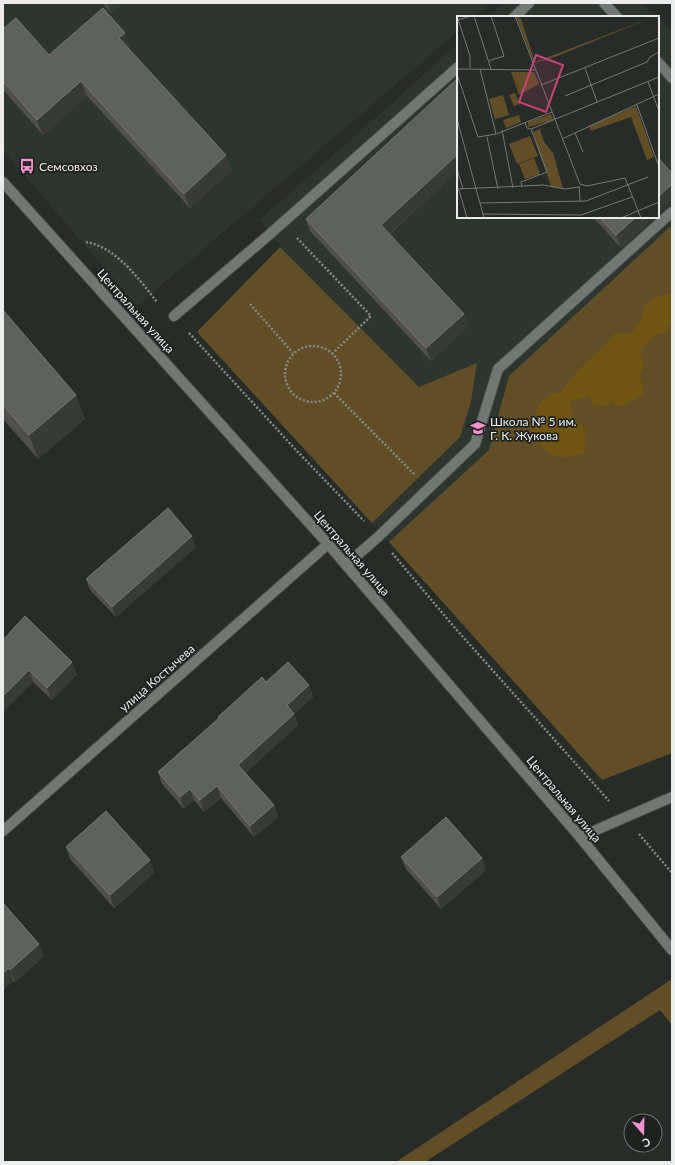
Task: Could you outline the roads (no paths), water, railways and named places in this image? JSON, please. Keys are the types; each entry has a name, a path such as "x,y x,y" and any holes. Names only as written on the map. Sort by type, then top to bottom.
{"street":[{"path":"515,16 530,3"},
{"path":"604,3 616,16"},
{"path":"659,63 672,78"},
{"path":"174,316 283,223 457,68"},
{"name":"Центральная улица","path":"3,182 328,544 580,837 672,950"},
{"path":"346,565 378,537 475,444 498,369 672,212"},
{"name":"улица Костычева","path":"3,831 328,544"},
{"path":"580,837 672,797"}],"place":[{"name":"Семсовхоз","path":"27,166"},
{"name":"Школа № 5 им. Г. К. Жукова","path":"478,428"}]}
